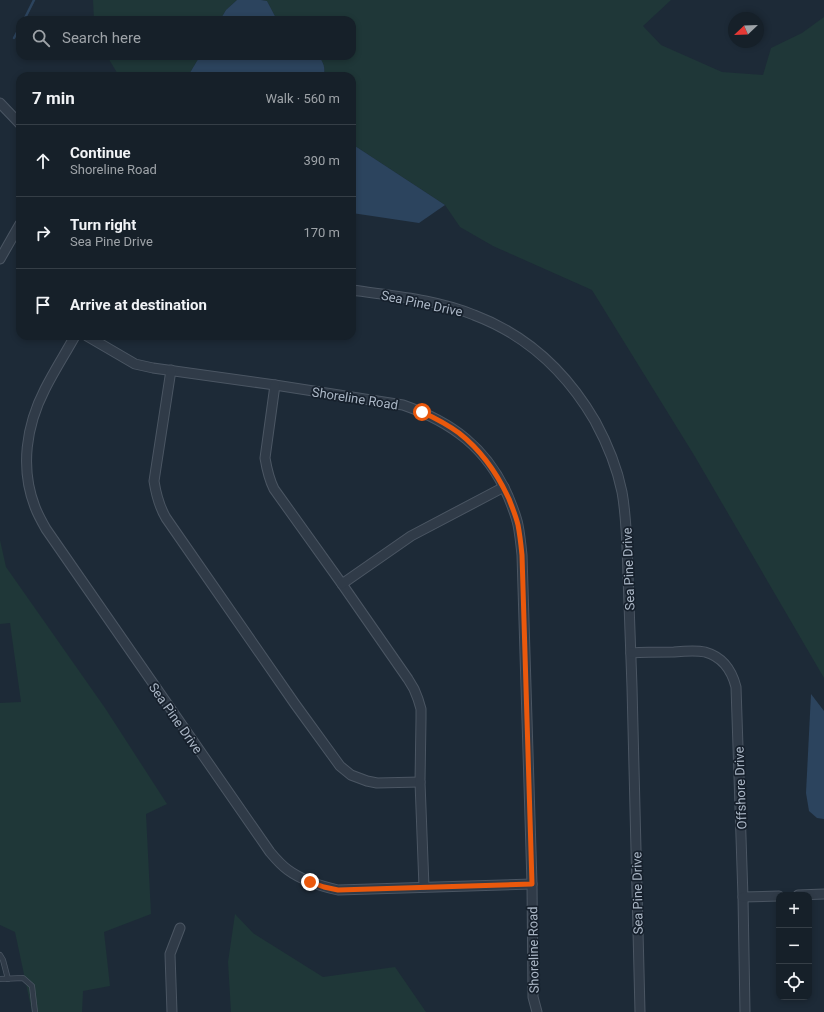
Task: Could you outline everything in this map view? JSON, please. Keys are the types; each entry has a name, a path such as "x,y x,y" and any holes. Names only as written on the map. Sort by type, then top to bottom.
{"street":[{"path":"0,103 16,120"},
{"path":"0,259 3,248 16,230"},
{"name":"Sea Pine Drive","path":"356,291 440,304 474,315 517,337 534,349 558,371 575,390 603,435 614,462 622,490 626,520 631,653 640,1012"},
{"name":"Sea Pine Drive","path":"73,340 44,389 34,414 27,441 27,475 35,507 46,529 270,852 287,870 310,882 338,890 532,884"},
{"name":"Shoreline Road","path":"94,340 135,364 153,368 403,405 422,412 444,423 459,433 473,445 490,464 504,487 514,510 518,523 522,555 534,997 537,1012"},
{"path":"171,370 154,481 161,510 295,704 340,766 352,775 377,783 420,782"},
{"path":"275,385 266,458 267,469 274,489 408,679 418,699 421,720 420,782 424,887"},
{"path":"342,584 411,536 504,487"},
{"name":"Offshore Drive","path":"631,653 688,651 704,652 711,654 724,662 734,678 736,687 746,1012"},
{"path":"812,894 824,894"},
{"path":"743,897 776,896"},
{"path":"172,1012 170,954 180,928"}],"lane":[{"path":"0,955 3,960 8,979"},
{"path":"0,979 23,978 32,986 35,1012"}],"green space":[{"path":"93,0 237,0 226,10 222,16 94,16"},
{"path":"261,0 671,0 643,26 661,45 722,72 763,75 771,48 802,33 824,17 824,678 694,455 592,290 493,246 460,227 445,205 356,147 356,72 324,72 324,66 321,60 356,60 356,16 275,16 267,1"},
{"path":"109,60 198,60 190,72 117,72"},
{"path":"0,540 6,567 105,708 167,804 146,814 151,914 104,932 110,986 83,991 82,1012 32,1012 15,932 0,925 0,703 21,702 10,623 0,624"},
{"path":"235,914 253,933 323,977 395,967 426,1012 231,1012 228,962"}],"water":[{"path":"237,0 261,0 267,1 275,16 222,16 226,10"},
{"path":"198,60 321,60 324,66 324,72 190,72"},
{"path":"356,147 445,205 419,223 356,214"},
{"path":"811,694 824,711 824,819 817,818 809,811 806,793"}],"waterway":[{"path":"26,16 34,0"},
{"path":"14,38 16,34"}],"route":[{"path":"310,882 338,890 532,884 522,555 518,523 504,487 482,454 459,433 444,423 422,412"}]}
